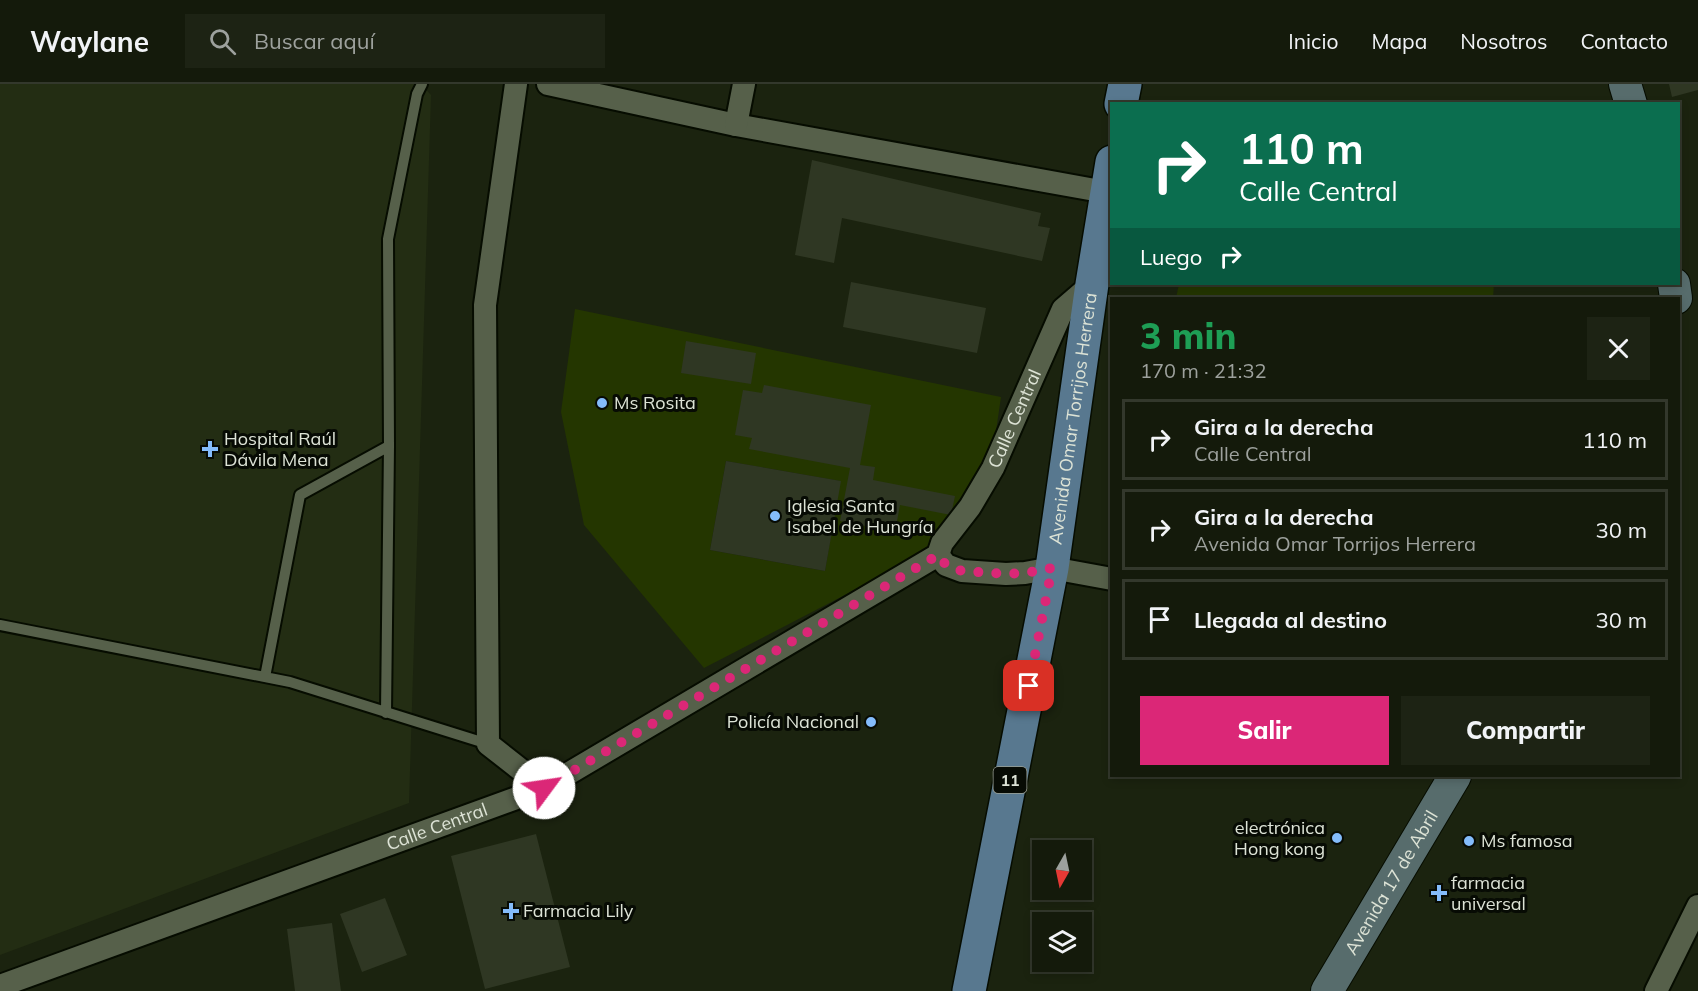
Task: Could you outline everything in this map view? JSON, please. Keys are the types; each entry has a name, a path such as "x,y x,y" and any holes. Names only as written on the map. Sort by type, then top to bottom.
{"main road":[{"path":"1121,102 1125,84"},
{"name":"Avenida Omar Torrijos Herrera","path":"969,991 1052,568 1109,177"}],"street":[{"path":"516,84 485,305 488,744 544,788"},
{"path":"548,84 736,125 1109,177"},
{"path":"736,125 744,84"},
{"path":"1625,84 1630,102"},
{"name":"Calle Central","path":"0,986 544,788 938,555 942,543 970,507 993,468 1063,309 1092,284"},
{"path":"938,555 946,565 962,571 1006,574 1052,568 1110,579"},
{"name":"Avenida 17 de Abril","path":"1327,991 1454,777"},
{"path":"1656,991 1698,906"}],"lane":[{"path":"386,712 389,446 388,238 417,94 422,84"},
{"path":"265,678 300,495 389,446"},
{"path":"0,625 290,682 488,744"}],"shaded area":[{"name":"Hospital Raúl Dávila Mena","path":"0,84 421,84 431,95 409,803 0,955"}],"green space":[{"path":"1179,285 1494,285 1493,297 1176,297"},
{"path":"575,309 1001,397 996,431 982,475 930,545 866,584 704,668 584,525 561,412","holes":["726,461 840,481 825,571 710,550"]}],"building":[{"path":"1669,84 1698,84 1698,90 1672,97"},
{"path":"812,160 1041,213 1038,226 1050,228 1042,261 842,218 834,263 795,255"},
{"path":"851,282 986,308 977,353 843,327"},
{"path":"686,341 756,353 751,384 681,373"},
{"path":"764,385 871,405 860,465 875,467 873,480 955,496 951,515 900,505 895,532 840,521 850,468 749,449 752,438 735,435 743,390 762,393"},
{"name":"Iglesia Santa Isabel de Hungría","path":"726,461 841,481 825,571 710,550"},
{"name":"Farmacia Lily","path":"536,834 570,967 485,989 451,856"},
{"path":"385,898 407,955 362,972 340,914"},
{"path":"332,923 341,991 295,991 287,929"}],"place":[{"name":"Ms Rosita","path":"602,403"},
{"name":"Hospital Raúl Dávila Mena","path":"210,449"},
{"name":"Iglesia Santa Isabel de Hungría","path":"775,516"},
{"name":"Policía Nacional","path":"871,722"},
{"name":"electrónica Hong kong","path":"1337,838"},
{"name":"Ms famosa","path":"1469,841"},
{"name":"farmacia universal","path":"1439,893"},
{"name":"Farmacia Lily","path":"511,911"}],"route":[{"path":"544,788 938,555 946,565 962,571 1006,574 1052,568 1029,686"}]}
